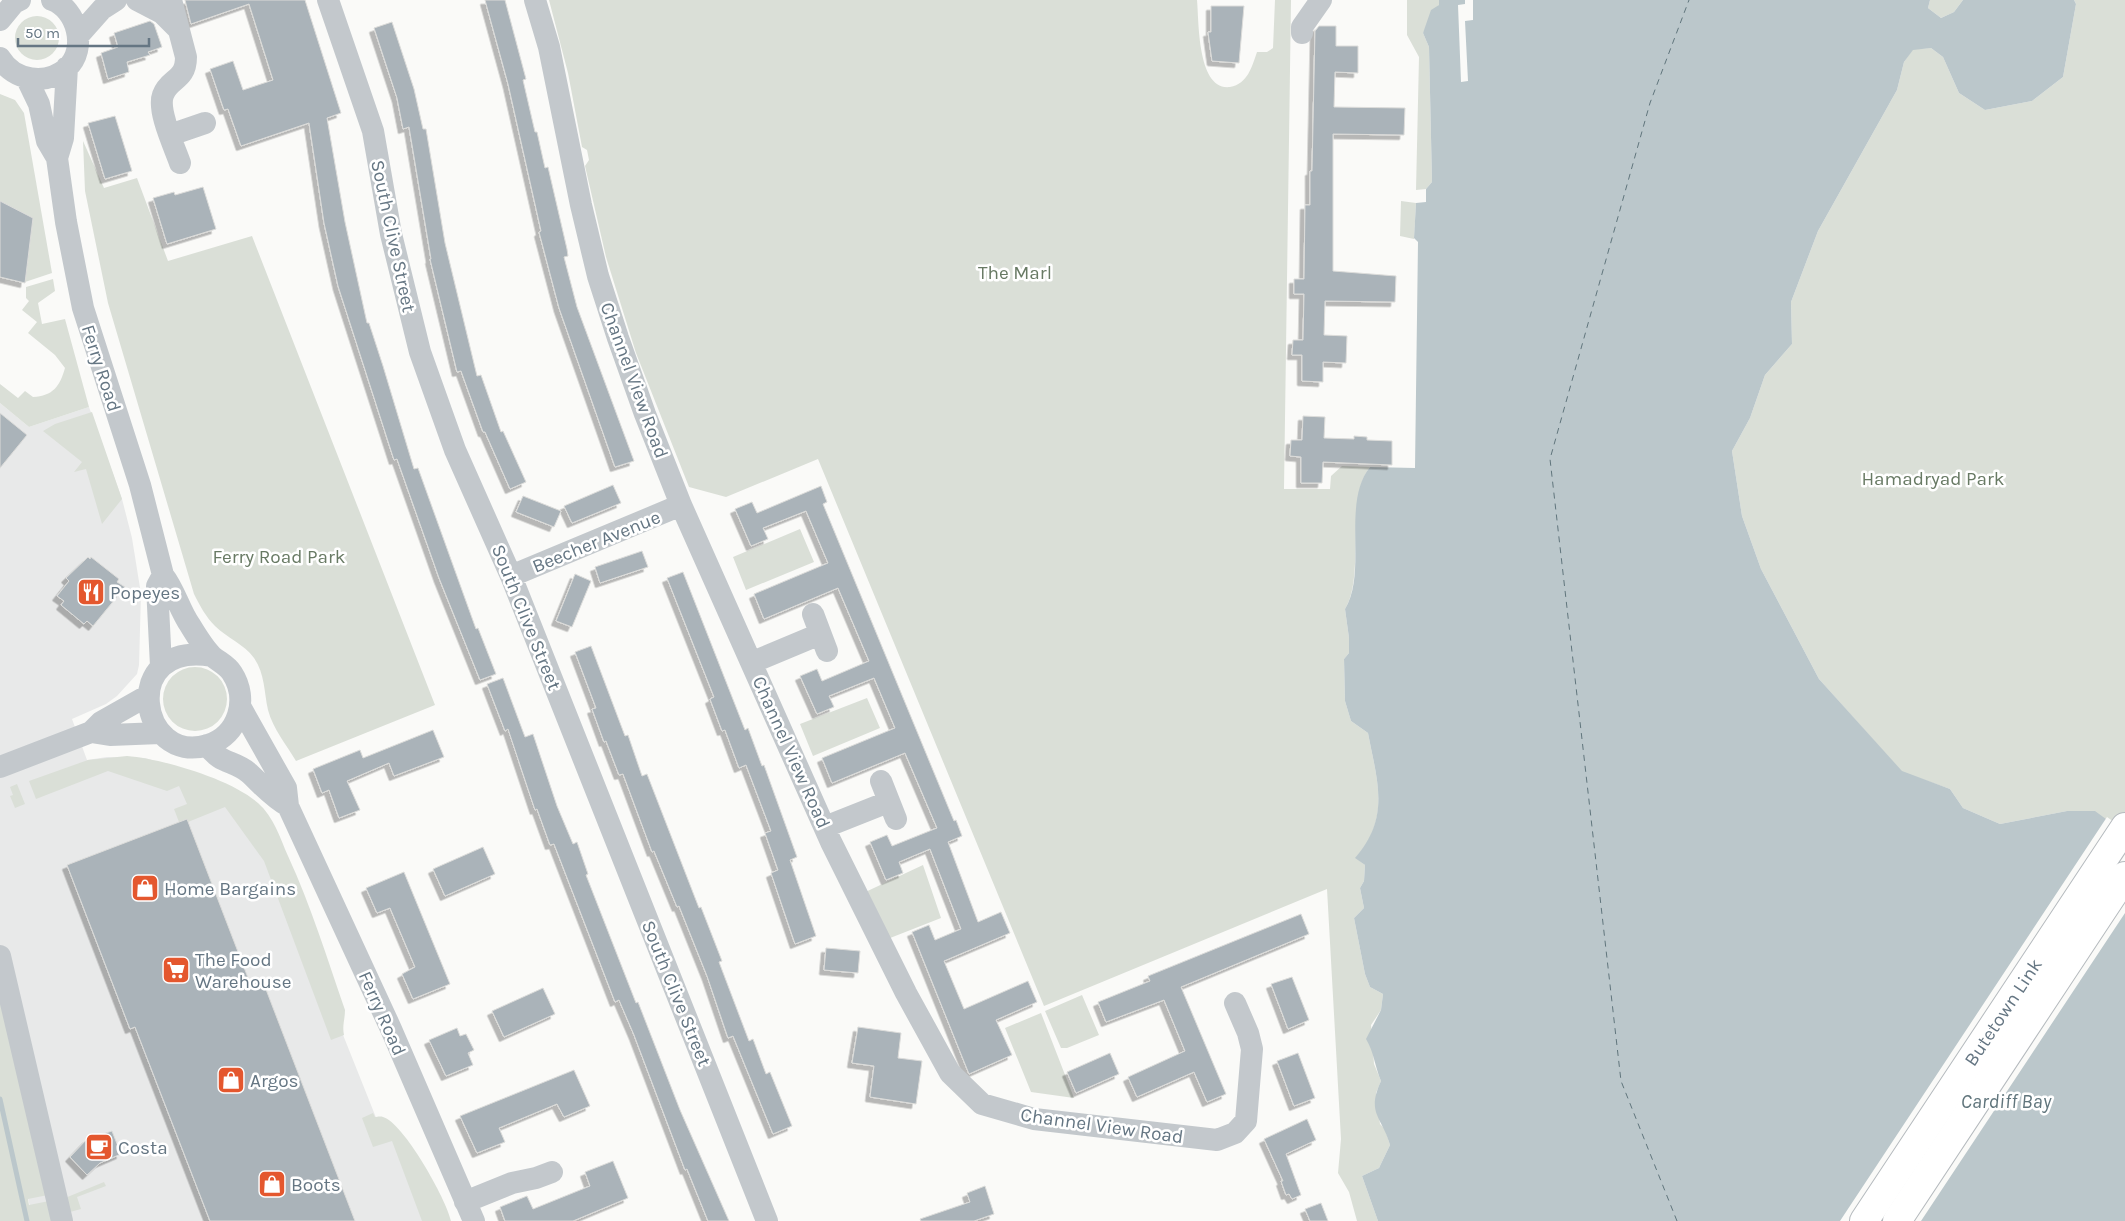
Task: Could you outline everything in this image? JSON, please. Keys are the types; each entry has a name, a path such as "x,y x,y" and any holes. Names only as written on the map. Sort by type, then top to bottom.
{"main road":[{"name":"Butetown Link","path":"1864,1221 2125,827"},
{"name":"Butetown Link","path":"1897,1221 2125,876"}],"street":[{"path":"0,20 14,3 20,0"},
{"path":"52,0 67,9 75,22 78,36"},
{"name":"Ferry Road","path":"10,71 48,78 67,67 74,58 78,36 102,9 116,0"},
{"path":"137,0 162,13 177,28"},
{"path":"171,0 186,57 186,65 181,77 166,90 161,101 180,164"},
{"name":"South Clive Street","path":"328,0 372,131 391,234 420,352 455,450 511,576 767,1221"},
{"name":"Channel View Road","path":"535,0 549,47 581,205 598,276 630,374 681,506 753,662 825,827 906,993 950,1073 982,1104 1034,1119 1217,1140 1235,1133 1246,1121 1252,1049 1248,1033 1235,1003"},
{"path":"1302,33 1302,27 1321,0"},
{"name":"Ferry Road","path":"57,158 63,138 67,67"},
{"name":"Ferry Road","path":"10,71 39,104 47,141 57,158 66,222 83,308 140,485 163,575 170,584 186,620 212,656 232,673 239,688 241,708 286,788 288,806 391,1029 469,1211"},
{"path":"170,135 205,123"},
{"name":"Beecher Avenue","path":"511,576 681,506"},
{"name":"Ferry Road","path":"161,666 157,586 163,575"},
{"path":"753,662 820,633"},
{"path":"212,656 195,653 175,657 161,666 151,680 147,696 151,720 160,733 175,743 191,747 207,745 218,740 230,729 241,708"},
{"path":"0,767 91,732 101,722 147,696"},
{"path":"91,732 110,735 160,733"},
{"path":"207,745 215,756 247,771 272,796 288,806"},
{"path":"825,827 888,801"},
{"path":"0,956 62,1221"},
{"path":"469,1211 512,1183 536,1178 552,1172"}],"shaded area":[{"path":"0,403 29,427 89,407 122,499 132,538 141,594 139,665 137,674 117,696 106,704 72,719 87,760 107,757 145,758 197,773 234,788 226,795 264,837 379,1125 393,1138 425,1221 33,1221 0,1067"}],"green space":[{"name":"The Marl","path":"549,0 1197,0 1202,53 1206,67 1211,78 1219,85 1230,87 1245,78 1257,52 1267,52 1273,48 1275,0 1291,0 1284,489 1330,489 1331,476 1342,466 1370,467 1362,481 1358,498 1354,577 1351,594 1345,609 1349,653 1344,659 1345,701 1351,721 1368,733 1375,767 1378,798 1378,813 1374,828 1367,843 1356,858 1365,865 1364,881 1360,888 1364,908 1354,918 1365,974 1370,987 1383,994 1381,1010 1371,1025 1374,1064 1381,1081 1376,1093 1380,1124 1385,1129 1390,1145 1379,1168 1362,1176 1378,1221 1357,1221 1349,1192 1338,1173 1341,1139 1327,889 1044,1006 818,459 726,497 689,487 636,353 606,257 585,166 589,160 587,150 582,147 568,73"},
{"path":"1407,0 1439,0 1439,5 1423,33 1429,47 1432,182 1426,189 1416,190 1419,57 1407,35"},
{"path":"1930,0 1963,0 1954,12 1941,18 1928,8"},
{"name":"Hamadryad Park","path":"2074,0 2125,0 2125,833 2067,811 2000,824 1963,808 1950,789 1902,772 1819,679 1761,569 1742,516 1732,451 1750,418 1765,375 1792,344 1791,302 1818,231 1897,90 1904,62 1913,49 1931,48 1943,57 1959,93 1985,110 2032,101 2063,77 2076,4"},
{"path":"33,16 41,16 53,22 59,38 53,54 41,60 33,60 21,54 15,42 15,34 21,22"},
{"path":"0,94 15,100 24,113 52,273 25,282 0,206"},
{"name":"Ferry Road Park","path":"83,141 104,188 137,178 168,261 252,236 435,705 296,761 280,736 270,717 258,664 250,653 215,626 203,611 194,594 108,303 85,191"},
{"path":"1401,201 1416,203 1414,239 1400,236"},
{"path":"53,279 55,291 38,303 42,324 65,319 89,407 29,427 0,403 0,384 18,398 25,391 33,397 46,395 55,389 61,380 65,368 55,355 28,333 37,322 22,310 29,301 26,298 26,287"},
{"path":"92,412 122,499 102,524 86,469 74,472 82,462 43,431 55,424"},
{"path":"800,529 814,562 746,590 733,557"},
{"path":"195,667 207,669 218,676 225,687 227,699 225,711 218,722 207,729 195,731 183,729 172,722 165,711 163,699 165,687 172,676 183,669"},
{"path":"867,698 880,728 813,756 800,724"},
{"path":"127,756 159,761 214,778 246,794 264,809 276,828 325,952 345,1010 344,1035 331,1040 264,861 225,807 188,822 187,819 179,822 174,809 187,804 179,786 167,791 108,771 36,799 29,781 88,760"},
{"path":"17,784 25,804 15,808 10,796 13,795 10,787"},
{"path":"923,865 941,918 880,942 859,895"},
{"path":"0,987 48,1195 28,1199 29,1205 49,1201 54,1221 0,1221"},
{"path":"1082,995 1099,1035 1067,1048 1061,1048 1045,1011"},
{"path":"1041,1013 1074,1098 1031,1092 1005,1028"},
{"path":"373,1113 375,1117 383,1117 392,1122 402,1132 433,1180 451,1221 422,1221 392,1141 373,1147 362,1118"},
{"path":"104,1182 106,1186 77,1197 81,1209 70,1212 65,1198"}],"water":[{"name":"Cardiff Bay","path":"1439,0 1930,0 1928,8 1941,18 1954,12 1963,0 2074,0 2076,4 2063,77 2032,101 1985,110 1959,93 1943,57 1931,48 1913,50 1904,62 1897,90 1818,231 1791,302 1792,344 1765,375 1750,418 1732,451 1742,516 1761,569 1819,679 1902,771 1950,789 1963,808 2000,824 2067,811 2095,811 2125,833 2125,1221 1378,1221 1362,1176 1379,1168 1390,1145 1375,1108 1377,1092 1381,1081 1366,1039 1381,1010 1383,994 1370,987 1365,974 1354,918 1364,908 1360,888 1364,881 1365,865 1355,858 1366,843 1373,828 1378,798 1375,767 1368,733 1351,721 1345,701 1344,659 1349,653 1349,638 1345,609 1355,576 1355,518 1357,499 1362,482 1370,467 1415,468 1418,242 1414,238 1416,203 1426,202 1426,189 1432,182 1429,47 1423,33 1431,10 1439,5"}],"pier":[{"path":"1465,0 1473,0 1473,20 1465,21 1468,81 1461,82 1458,5 1465,4"},
{"path":"2107,817 2125,830 2125,913 1921,1221 1840,1221"}],"building":[{"path":"185,0 305,0 341,113 327,118 345,222 367,323 369,323 383,366 414,469 418,468 476,629 478,628 496,674 480,680 439,578 397,459 394,460 338,286 324,223 309,123 241,146 228,109 224,110 210,69 233,61 243,90 273,80 249,4 191,24"},
{"path":"485,0 505,0 526,79 523,80 535,132 537,132 545,168 548,167 567,249 568,256 564,257 577,307 634,461 615,467 559,308 539,232 541,231 508,84"},
{"path":"1211,6 1244,6 1239,63 1212,61 1208,32 1211,32"},
{"path":"150,21 154,24 162,47 148,52 150,55 127,62 129,72 108,79 101,53 118,47 114,33"},
{"path":"392,22 414,89 423,129 426,129 445,243 477,376 481,375 501,432 503,431 526,482 510,489 485,432 483,432 461,371 457,372 430,259 409,127 403,129 397,98 374,28"},
{"path":"1319,26 1336,26 1336,46 1358,46 1358,73 1335,72 1334,107 1405,108 1404,135 1333,134 1333,271 1396,276 1395,302 1325,301 1324,335 1347,336 1346,363 1323,362 1323,382 1302,381 1302,355 1292,355 1293,340 1303,340 1304,294 1294,294 1294,279 1304,279 1305,205 1310,205 1310,171 1312,171 1315,31"},
{"path":"115,116 132,171 105,179 88,123"},
{"path":"203,187 216,229 167,244 153,198 174,192 175,195"},
{"path":"0,201 33,218 25,283 0,277"},
{"path":"0,413 27,435 0,468"},
{"path":"1303,416 1325,417 1324,438 1354,439 1354,436 1367,437 1367,440 1392,441 1392,465 1323,462 1322,483 1301,483 1301,457 1290,456 1291,440 1302,440"},
{"path":"613,485 621,503 572,523 564,506"},
{"path":"821,486 827,502 823,504 954,821 956,820 962,836 948,842 978,922 1001,912 1010,933 944,961 964,1009 1028,981 1037,1002 996,1020 1012,1055 969,1074 912,932 929,925 935,940 961,929 930,849 899,862 903,873 886,880 870,842 887,835 892,846 937,828 905,753 832,783 822,758 895,728 874,678 829,696 834,707 817,714 800,676 817,669 822,681 869,661 838,588 764,619 754,594 828,563 806,511 763,528 768,539 751,546 735,509 752,502 757,513"},
{"path":"523,496 561,511 554,527 516,512"},
{"path":"642,551 648,567 600,583 595,567"},
{"name":"Popeyes","path":"88,557 90,559 91,557 119,579 117,582 125,587 93,626 87,621 84,624 61,605 64,601 57,596 69,581 66,578"},
{"path":"683,572 745,730 748,728 762,766 764,765 797,857 790,860 816,936 795,944 771,873 778,870 765,833 771,831 746,765 739,768 725,730 722,731 710,699 714,697 667,578"},
{"path":"575,574 591,581 572,627 556,621"},
{"path":"591,646 625,736 628,735 642,776 647,774 699,908 701,907 722,961 719,962 749,1041 753,1039 766,1074 770,1072 792,1126 773,1134 733,1036 728,1038 707,976 679,906 677,907 654,851 652,852 623,774 619,775 606,741 604,742 592,709 596,708 575,652"},
{"path":"503,678 525,737 533,734 557,806 573,844 577,842 588,874 586,875 636,1003 638,1002 680,1110 729,1221 708,1221 687,1169 685,1170 634,1035 619,1000 615,1002 554,844 550,845 537,809 535,810 508,729 505,731 487,684"},
{"path":"433,730 444,757 394,776 389,763 347,781 360,810 339,818 329,790 322,793 313,769 360,750 363,758"},
{"path":"187,819 250,983 262,979 355,1221 210,1221 135,1027 130,1029 67,865"},
{"path":"483,847 495,874 445,896 433,869"},
{"path":"404,872 450,984 413,999 402,974 415,967 390,908 377,913 366,888"},
{"path":"1301,914 1309,934 1181,987 1226,1094 1207,1102 1194,1072 1137,1097 1128,1077 1185,1051 1164,1000 1106,1022 1098,1002 1150,981 1148,976"},
{"path":"826,948 860,951 858,973 824,970"},
{"path":"1292,977 1309,1020 1288,1029 1271,984"},
{"path":"543,988 555,1014 504,1037 492,1011"},
{"path":"858,1027 901,1033 898,1058 922,1061 916,1104 870,1097 874,1066 852,1063"},
{"path":"457,1028 460,1036 466,1034 474,1050 468,1053 473,1065 446,1076 429,1040"},
{"path":"1110,1053 1119,1074 1076,1093 1067,1072"},
{"path":"1298,1053 1315,1098 1294,1106 1277,1061"},
{"path":"574,1070 590,1106 564,1117 557,1104 499,1128 505,1142 477,1153 460,1116"},
{"path":"1307,1119 1316,1140 1286,1154 1301,1195 1292,1199 1289,1194 1286,1195 1281,1181 1283,1181 1264,1139"},
{"name":"Costa","path":"112,1131 121,1154 100,1163 87,1175 70,1157 87,1139"},
{"path":"613,1161 628,1198 573,1221 505,1221 500,1207 527,1196 533,1209 590,1186 585,1172"},
{"path":"985,1186 994,1214 974,1221 921,1221 920,1219 970,1202 967,1193"},
{"path":"1321,1203 1328,1221 1310,1221 1305,1209"}],"waterway":[{"path":"0,1099 27,1221"}],"ferry route":[{"path":"1677,1221 1621,1081 1550,459 1650,103 1689,0"}],"place":[{"name":"Popeyes","path":"91,592"},
{"name":"Home Bargains","path":"145,888"},
{"name":"The Food Warehouse","path":"176,970"},
{"name":"Argos","path":"231,1080"},
{"name":"Costa","path":"99,1147"},
{"name":"Boots","path":"272,1184"}]}
